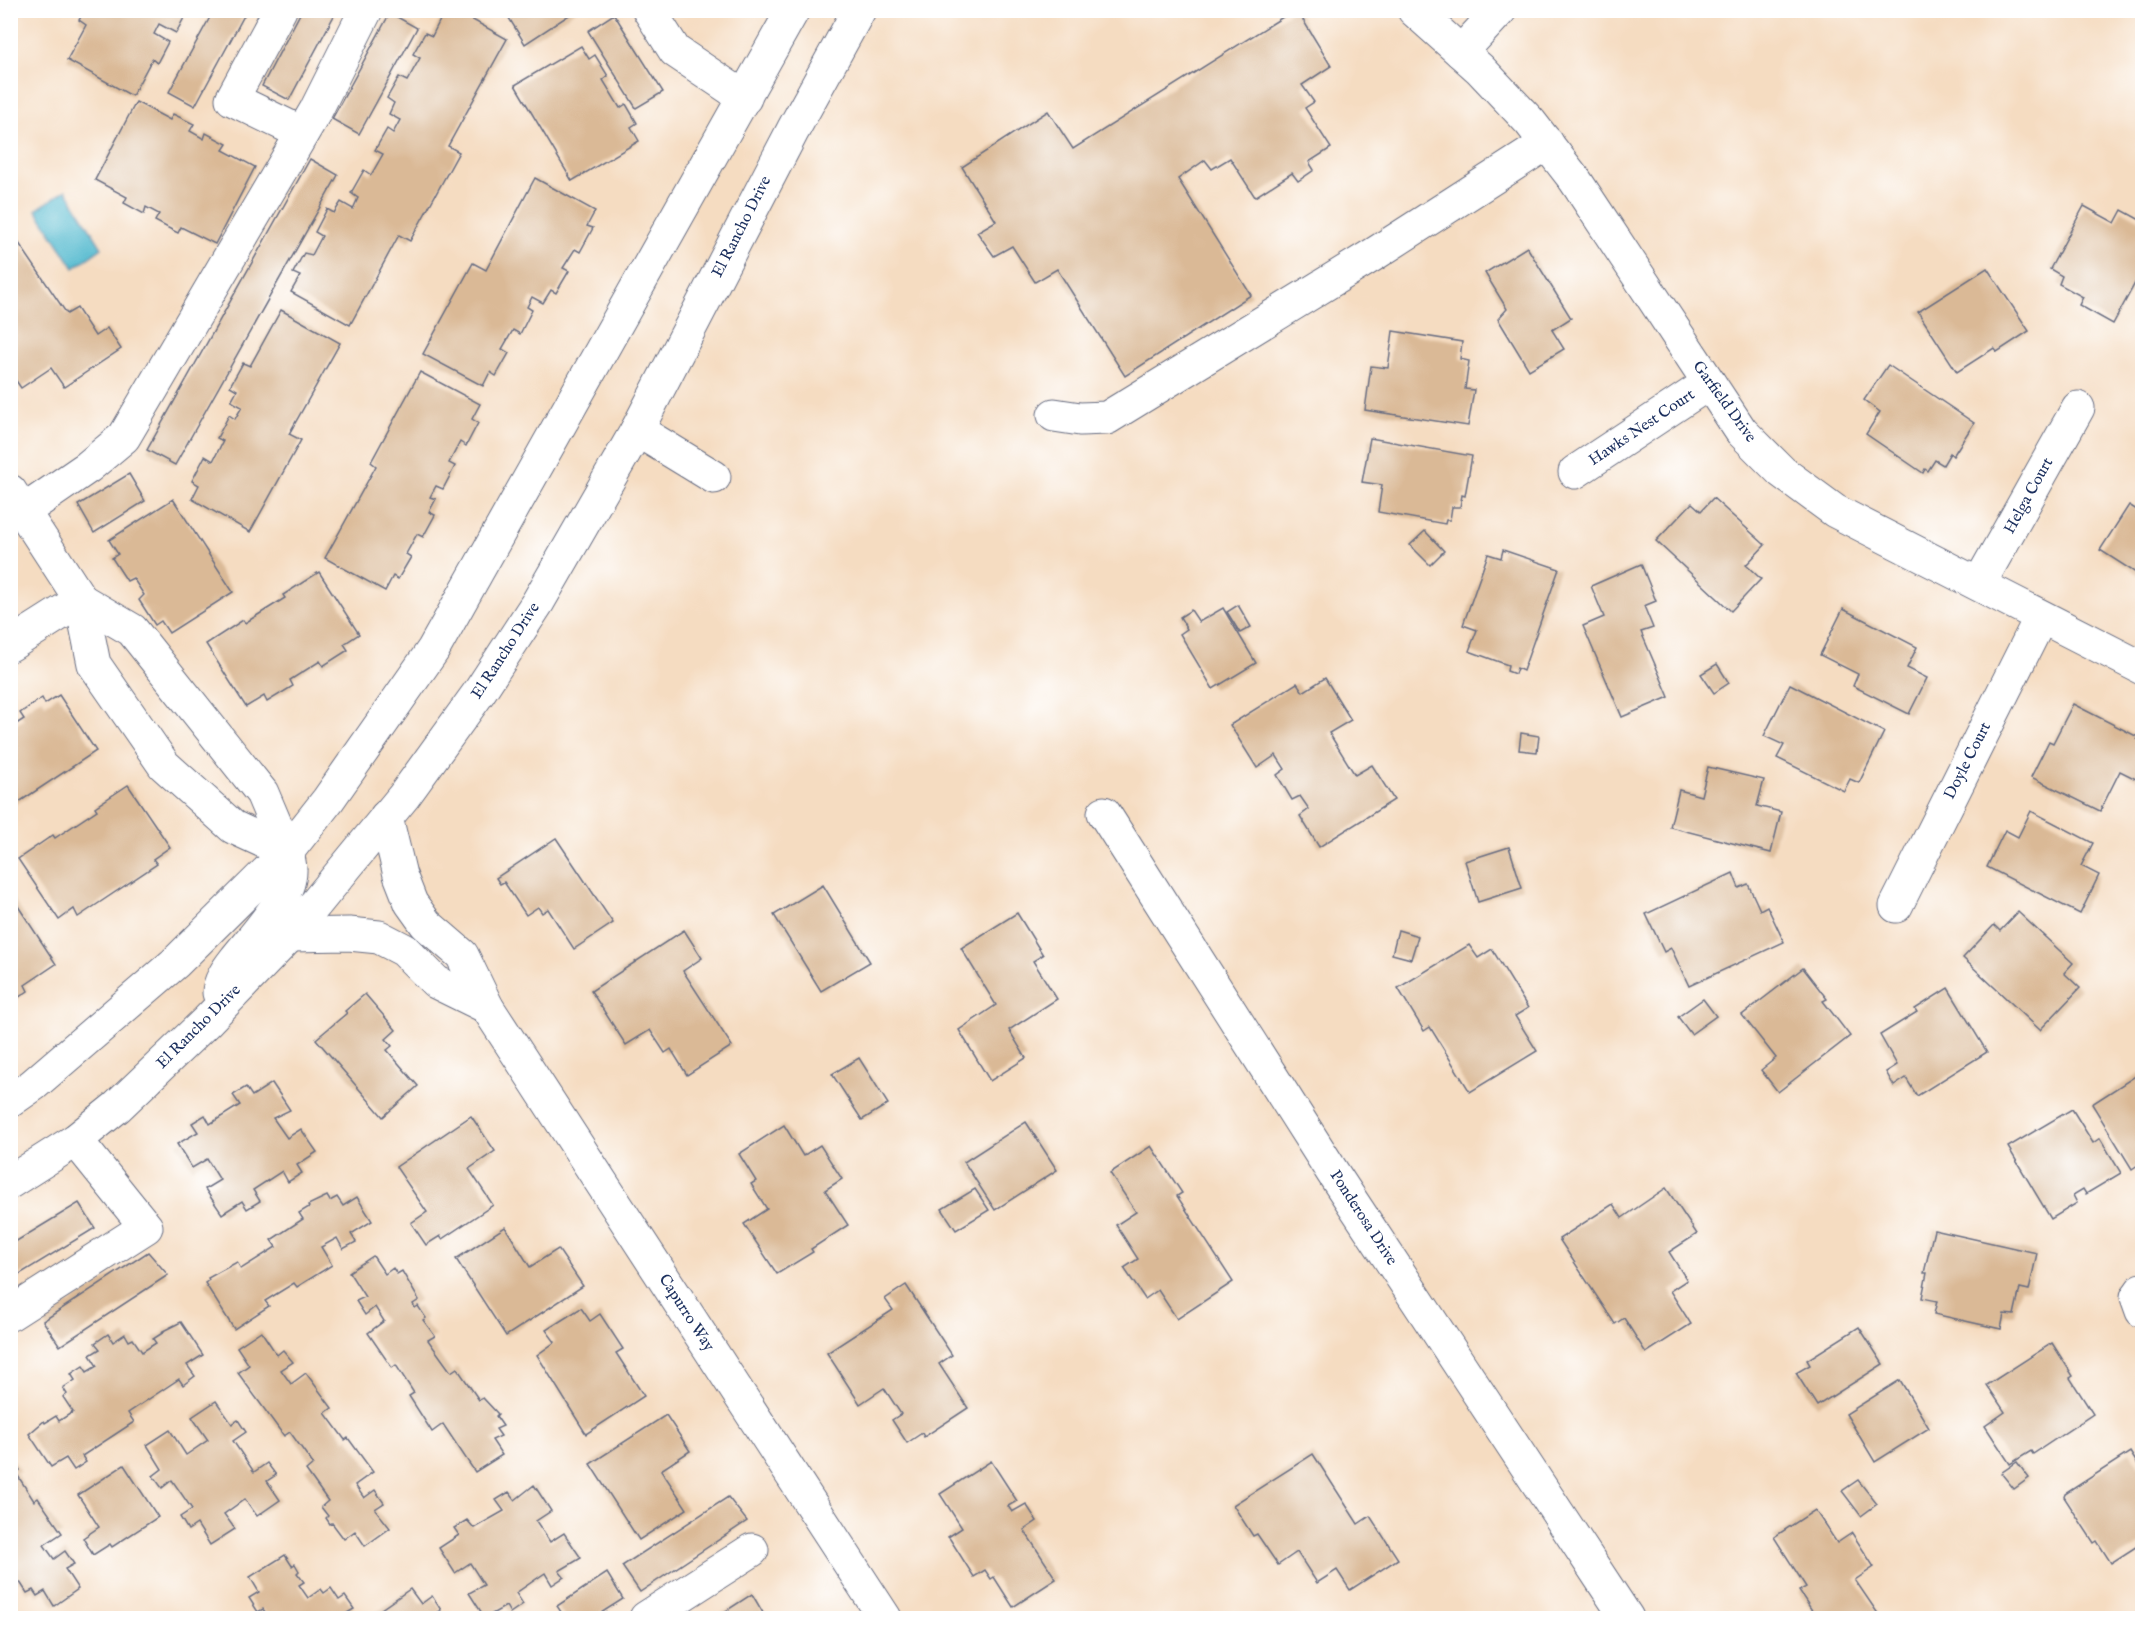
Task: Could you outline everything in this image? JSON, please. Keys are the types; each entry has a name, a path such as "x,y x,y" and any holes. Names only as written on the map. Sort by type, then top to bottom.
{"street":[{"path":"280,10 232,99 302,133"},
{"path":"287,852 233,827 164,765 94,664 81,600 17,501 88,467 124,438 302,133 366,10"},
{"path":"649,10 675,51 745,98"},
{"path":"10,1101 33,1085 175,963 287,852 328,800 433,650 793,10"},
{"name":"El Rancho Drive","path":"10,1182 76,1140 117,1107 219,1008 290,935 404,796 480,691 538,602 637,430 792,130 859,10"},
{"name":"Garfield Drive","path":"1414,10 1480,69 1547,143 1575,180 1741,431 1782,472 1835,511 2142,668"},
{"path":"1461,52 1500,10"},
{"path":"1054,415 1080,419 1107,418 1376,253 1547,143"},
{"name":"Hawks Nest Court","path":"1575,472 1709,383"},
{"name":"Helga Court","path":"1979,584 2078,408"},
{"path":"637,430 714,477"},
{"path":"81,600 132,630 262,793 287,852 290,871 286,889 275,909 226,971 219,988 219,1008"},
{"path":"10,645 81,600"},
{"name":"Doyle Court","path":"1896,906 2041,616"},
{"name":"Ponderosa Drive","path":"1104,813 1333,1173 1627,1618"},
{"name":"Capurro Way","path":"386,817 400,875 411,903 426,924 462,955 487,1007 885,1618"},
{"path":"290,935 349,934 379,937 404,950 436,982 487,1007"},
{"path":"10,1314 146,1227 76,1140"},
{"path":"2142,1290 2137,1297 2142,1311"},
{"path":"646,1618 752,1550"}],"water":[{"path":"66,190 102,248 74,268 36,210"}],"building":[{"path":"85,10 184,10 187,12 176,33 159,24 154,34 168,42 157,63 152,59 132,96 67,60 86,25 79,20"},
{"path":"214,10 247,10 195,106 169,92"},
{"path":"302,10 337,10 289,100 262,86"},
{"path":"445,10 455,10 507,39 448,146 459,152 410,241 399,235 350,325 291,292 300,276 293,273 304,253 312,255 322,236 315,232 327,209 334,213 341,202 353,209 358,198 351,193 364,170 371,175 383,154 375,150 387,129 393,133 400,120 389,114 394,103 387,98 399,77 407,81 420,58 413,54 425,33 432,36"},
{"path":"504,10 577,10 525,44"},
{"path":"1297,10 1331,66 1302,85 1314,102 1305,108 1331,148 1309,162 1314,170 1298,181 1292,173 1255,197 1230,158 1212,169 1205,160 1178,179 1251,295 1125,376 1057,269 1035,282 1012,246 994,256 977,232 996,221 962,167 1048,111 1073,149"},
{"path":"390,13 417,28 359,134 332,119"},
{"path":"614,14 663,92 636,108 588,31"},
{"path":"581,46 589,59 595,55 608,76 603,80 620,108 626,104 637,123 631,127 639,141 572,181 515,85"},
{"path":"136,102 170,120 173,114 194,124 190,131 204,139 206,133 227,144 223,150 255,167 215,244 181,227 178,233 155,221 159,214 146,207 144,214 124,203 127,197 95,180"},
{"path":"310,159 338,175 175,465 147,450"},
{"path":"535,178 595,211 587,226 593,228 580,252 575,249 563,268 569,271 556,293 551,290 543,303 532,297 527,307 532,310 520,334 513,330 502,349 509,353 496,376 490,372 483,386 423,354 473,263 486,270"},
{"path":"2084,206 2115,223 2122,210 2142,221 2142,270 2113,324 2079,305 2083,297 2059,284 2062,276 2050,269"},
{"path":"10,230 67,314 77,308 95,336 107,328 121,349 64,387 51,368 21,388 10,372"},
{"path":"1527,247 1571,318 1552,330 1564,349 1529,370 1498,319 1507,309 1485,273"},
{"path":"1987,268 2029,331 1997,352 1994,348 1957,372 1918,312"},
{"path":"281,310 340,343 289,434 301,440 250,532 192,499 199,485 192,481 205,456 213,461 223,441 217,438 229,415 235,419 242,407 231,401 237,390 230,386 243,363 250,366"},
{"path":"1393,331 1462,342 1460,359 1469,361 1465,389 1474,390 1468,426 1365,410 1371,366 1388,368"},
{"path":"1888,365 1974,423 1953,456 1950,453 1943,465 1935,460 1928,471 1925,469 1923,473 1866,434 1880,412 1864,400"},
{"path":"420,372 480,404 472,419 478,423 466,446 460,442 449,463 455,466 443,489 436,486 430,497 436,499 429,512 435,515 423,537 417,534 406,554 411,557 398,579 393,576 385,591 325,558 376,466 371,462"},
{"path":"1370,438 1472,456 1465,496 1462,495 1460,507 1452,507 1450,520 1446,520 1445,524 1378,512 1382,485 1362,482"},
{"path":"129,474 145,501 94,533 78,505"},
{"path":"1713,498 1765,545 1746,565 1761,579 1731,611 1656,541 1692,503 1701,511"},
{"path":"173,499 233,592 169,633 161,621 155,625 139,600 144,595 133,578 127,581 112,558 118,554 109,540"},
{"path":"2129,505 2140,512 2142,509 2142,577 2100,550"},
{"path":"1425,531 1444,551 1430,565 1410,545"},
{"path":"1503,550 1559,569 1523,671 1517,668 1515,674 1507,671 1508,665 1469,651 1477,630 1463,625 1488,554 1501,558"},
{"path":"1641,564 1656,601 1644,606 1653,628 1641,632 1669,697 1622,717 1583,626 1604,617 1591,586"},
{"path":"319,572 359,634 344,644 348,650 323,666 320,661 290,680 293,686 267,702 264,696 246,707 206,644 243,620 245,623 285,598 283,595"},
{"path":"1238,605 1251,627 1240,633 1227,612"},
{"path":"1223,608 1256,663 1213,689 1180,634 1187,629 1180,617 1191,610 1199,622"},
{"path":"1843,609 1917,647 1907,668 1927,678 1909,714 1853,686 1858,674 1820,655"},
{"path":"1717,664 1729,683 1714,693 1701,674"},
{"path":"1325,678 1351,720 1329,733 1355,775 1372,765 1394,800 1319,847 1300,816 1309,809 1300,796 1292,800 1277,775 1285,769 1276,755 1257,768 1230,725 1297,683 1303,692"},
{"path":"1790,684 1884,732 1859,783 1850,779 1844,791 1777,758 1784,745 1764,736"},
{"path":"59,695 96,751 10,808 10,728 24,719 20,713 42,698 45,704"},
{"path":"2073,704 2138,737 2137,739 2142,742 2142,782 2120,771 2100,811 2031,777 2049,741 2053,743"},
{"path":"1521,733 1539,736 1537,752 1519,750"},
{"path":"1708,767 1764,780 1757,806 1781,812 1771,853 1670,827 1679,790 1701,796"},
{"path":"128,785 170,847 153,859 157,864 78,917 74,909 59,920 18,859 53,835 55,838 97,810 95,807"},
{"path":"2031,811 2093,843 2081,866 2099,875 2080,914 1987,867 2005,830 2018,837"},
{"path":"556,838 613,923 574,949 548,909 542,913 538,907 526,915 504,882 500,884 496,878"},
{"path":"1509,847 1522,888 1478,902 1465,861"},
{"path":"1733,873 1739,888 1748,884 1760,910 1767,906 1784,942 1689,986 1671,948 1664,952 1646,914"},
{"path":"823,885 870,962 821,991 774,915"},
{"path":"10,894 56,964 25,985 28,991 10,1003"},
{"path":"2018,912 2073,963 2064,973 2080,988 2040,1030 1963,958 1994,925 2000,931"},
{"path":"1017,913 1043,955 1033,961 1057,999 1009,1030 1026,1058 990,1081 959,1030 996,1005 961,948"},
{"path":"684,930 702,958 683,971 732,1046 687,1075 671,1049 665,1053 650,1030 626,1045 591,991"},
{"path":"1398,930 1418,936 1411,959 1392,954"},
{"path":"1469,945 1478,958 1492,949 1528,1008 1515,1016 1537,1051 1470,1092 1430,1027 1424,1031 1398,988"},
{"path":"1803,968 1827,999 1823,1001 1850,1036 1778,1092 1761,1070 1776,1058 1742,1015"},
{"path":"1948,988 1987,1052 1917,1096 1906,1078 1894,1086 1886,1072 1897,1065 1880,1035 1917,1012 1915,1009"},
{"path":"365,994 396,1030 386,1039 392,1046 387,1050 418,1086 383,1117 316,1039 347,1013 345,1011"},
{"path":"1703,999 1716,1016 1691,1034 1678,1017"},
{"path":"859,1058 888,1104 862,1120 832,1074"},
{"path":"2140,1073 2142,1074 2142,1162 2132,1169 2092,1104"},
{"path":"272,1083 290,1110 273,1118 287,1138 301,1129 317,1152 297,1165 302,1173 288,1182 282,1171 253,1190 260,1201 247,1209 242,1201 222,1214 205,1189 220,1180 207,1159 192,1168 177,1144 198,1132 192,1123 205,1115 210,1124 240,1105 233,1095 246,1087 252,1096"},
{"path":"2072,1109 2093,1143 2100,1138 2121,1173 2086,1194 2083,1189 2073,1195 2077,1203 2051,1219 2008,1147"},
{"path":"471,1116 495,1151 469,1169 493,1205 442,1239 440,1236 426,1245 411,1223 427,1212 396,1167"},
{"path":"1026,1122 1057,1170 995,1210 964,1162"},
{"path":"784,1125 803,1156 820,1145 842,1179 825,1190 848,1225 811,1249 813,1252 777,1274 744,1224 767,1209 751,1184 756,1181 739,1154"},
{"path":"1151,1146 1182,1193 1177,1196 1233,1282 1177,1319 1158,1290 1145,1299 1124,1268 1138,1259 1116,1225 1136,1212 1110,1173"},
{"path":"1666,1188 1697,1234 1669,1252 1687,1280 1670,1291 1691,1324 1646,1353 1624,1318 1615,1324 1559,1239 1613,1204 1622,1218"},
{"path":"975,1189 989,1210 956,1230 942,1209"},
{"path":"327,1196 330,1201 337,1197 343,1206 357,1197 372,1221 351,1234 356,1242 343,1249 337,1238 321,1247 332,1265 297,1287 294,1283 265,1301 269,1306 234,1329 205,1283 209,1280 208,1278 237,1262 241,1269 276,1247 271,1240 303,1219 299,1213 309,1207 308,1205"},
{"path":"79,1203 95,1228 10,1280 10,1245"},
{"path":"505,1227 530,1267 558,1249 583,1286 506,1336 456,1259"},
{"path":"1934,1230 2037,1253 2029,1290 2020,1288 2014,1315 2004,1314 2001,1329 1934,1314 1937,1301 1922,1298 1927,1273 1924,1273"},
{"path":"148,1252 168,1275 60,1346 43,1321"},
{"path":"373,1256 385,1274 393,1268 397,1274 402,1271 419,1300 413,1304 415,1308 418,1306 426,1318 423,1320 435,1336 428,1340 451,1372 457,1368 479,1400 483,1398 498,1414 496,1416 503,1426 496,1429 501,1436 492,1440 502,1455 475,1472 443,1424 432,1432 409,1396 414,1393 396,1365 392,1368 368,1333 384,1321 375,1307 365,1315 356,1301 365,1297 349,1272"},
{"path":"906,1285 952,1355 939,1364 968,1408 924,1437 922,1433 907,1443 892,1420 901,1414 884,1388 860,1404 827,1353 893,1310 885,1299"},
{"path":"581,1308 590,1321 600,1314 623,1349 616,1353 644,1396 586,1434 537,1355 555,1342 546,1330"},
{"path":"181,1322 203,1355 187,1365 195,1376 183,1385 179,1379 128,1413 134,1422 82,1456 86,1462 74,1470 66,1458 51,1467 29,1434 44,1421 45,1423 56,1416 59,1421 73,1412 63,1397 67,1394 63,1388 75,1380 71,1374 83,1366 87,1372 97,1366 90,1355 100,1349 95,1343 108,1334 113,1342 125,1334 129,1341 133,1339 142,1352 156,1343 153,1339 163,1331"},
{"path":"1859,1327 1883,1364 1817,1406 1796,1373 1810,1365 1807,1360"},
{"path":"261,1331 277,1355 283,1350 293,1362 281,1370 291,1384 306,1373 332,1408 325,1413 345,1440 348,1438 373,1472 355,1485 364,1498 375,1490 384,1503 375,1509 390,1528 365,1546 355,1531 344,1539 332,1523 330,1524 326,1518 328,1516 321,1507 328,1501 306,1470 313,1464 290,1432 284,1436 238,1373 249,1365 237,1347"},
{"path":"2052,1343 2073,1376 2070,1378 2093,1414 2033,1454 2031,1451 2010,1464 1985,1426 2005,1412 1987,1385"},
{"path":"1900,1380 1929,1428 1875,1462 1846,1414"},
{"path":"216,1401 232,1424 238,1420 246,1432 233,1441 254,1472 267,1463 276,1475 267,1481 280,1500 257,1516 245,1499 224,1514 235,1529 210,1545 197,1524 188,1530 180,1517 192,1509 172,1480 162,1488 153,1476 162,1469 147,1445 170,1430 186,1455 208,1440 192,1417"},
{"path":"666,1415 690,1451 661,1470 687,1509 639,1540 590,1464"},
{"path":"2130,1452 2142,1471 2142,1543 2111,1563 2097,1541 2094,1543 2064,1497 2065,1494"},
{"path":"1313,1454 1358,1524 1370,1516 1398,1559 1350,1590 1337,1570 1317,1583 1297,1552 1278,1565 1257,1534 1253,1536 1233,1505"},
{"path":"10,1455 20,1470 16,1473 34,1501 38,1498 62,1533 44,1545 54,1559 65,1551 74,1564 65,1569 78,1589 54,1606 45,1591 37,1596 33,1590 27,1593 20,1582 18,1583 10,1567 13,1562 10,1559"},
{"path":"991,1461 1017,1501 1008,1506 1012,1512 1026,1504 1037,1521 1024,1530 1056,1579 1013,1607 994,1577 991,1579 985,1570 974,1577 948,1537 962,1528 940,1494"},
{"path":"2017,1462 2029,1478 2014,1489 2001,1473"},
{"path":"124,1465 158,1517 112,1547 110,1544 93,1555 83,1538 99,1527 78,1495"},
{"path":"1858,1480 1877,1504 1861,1516 1842,1491"},
{"path":"534,1485 551,1511 536,1521 550,1542 564,1533 581,1558 559,1571 564,1577 552,1585 545,1573 516,1593 523,1604 510,1613 506,1606 485,1618 469,1593 484,1585 470,1563 455,1573 439,1548 459,1535 454,1528 467,1520 474,1528 504,1511 496,1500 509,1492 515,1500"},
{"path":"728,1497 747,1521 640,1592 622,1566"},
{"path":"1815,1510 1837,1543 1852,1533 1874,1567 1855,1580 1881,1618 1817,1618 1799,1591 1806,1587 1774,1537"},
{"path":"285,1555 292,1566 295,1564 299,1571 297,1573 304,1582 299,1585 308,1598 321,1589 324,1593 331,1588 339,1600 345,1596 354,1609 347,1613 350,1618 269,1618 263,1609 258,1612 249,1598 259,1592 250,1577"},
{"path":"607,1573 623,1599 593,1618 565,1618 557,1606"},
{"path":"410,1589 421,1604 432,1596 441,1610 434,1614 437,1618 381,1618 377,1612"},
{"path":"752,1594 766,1618 715,1618"}]}
